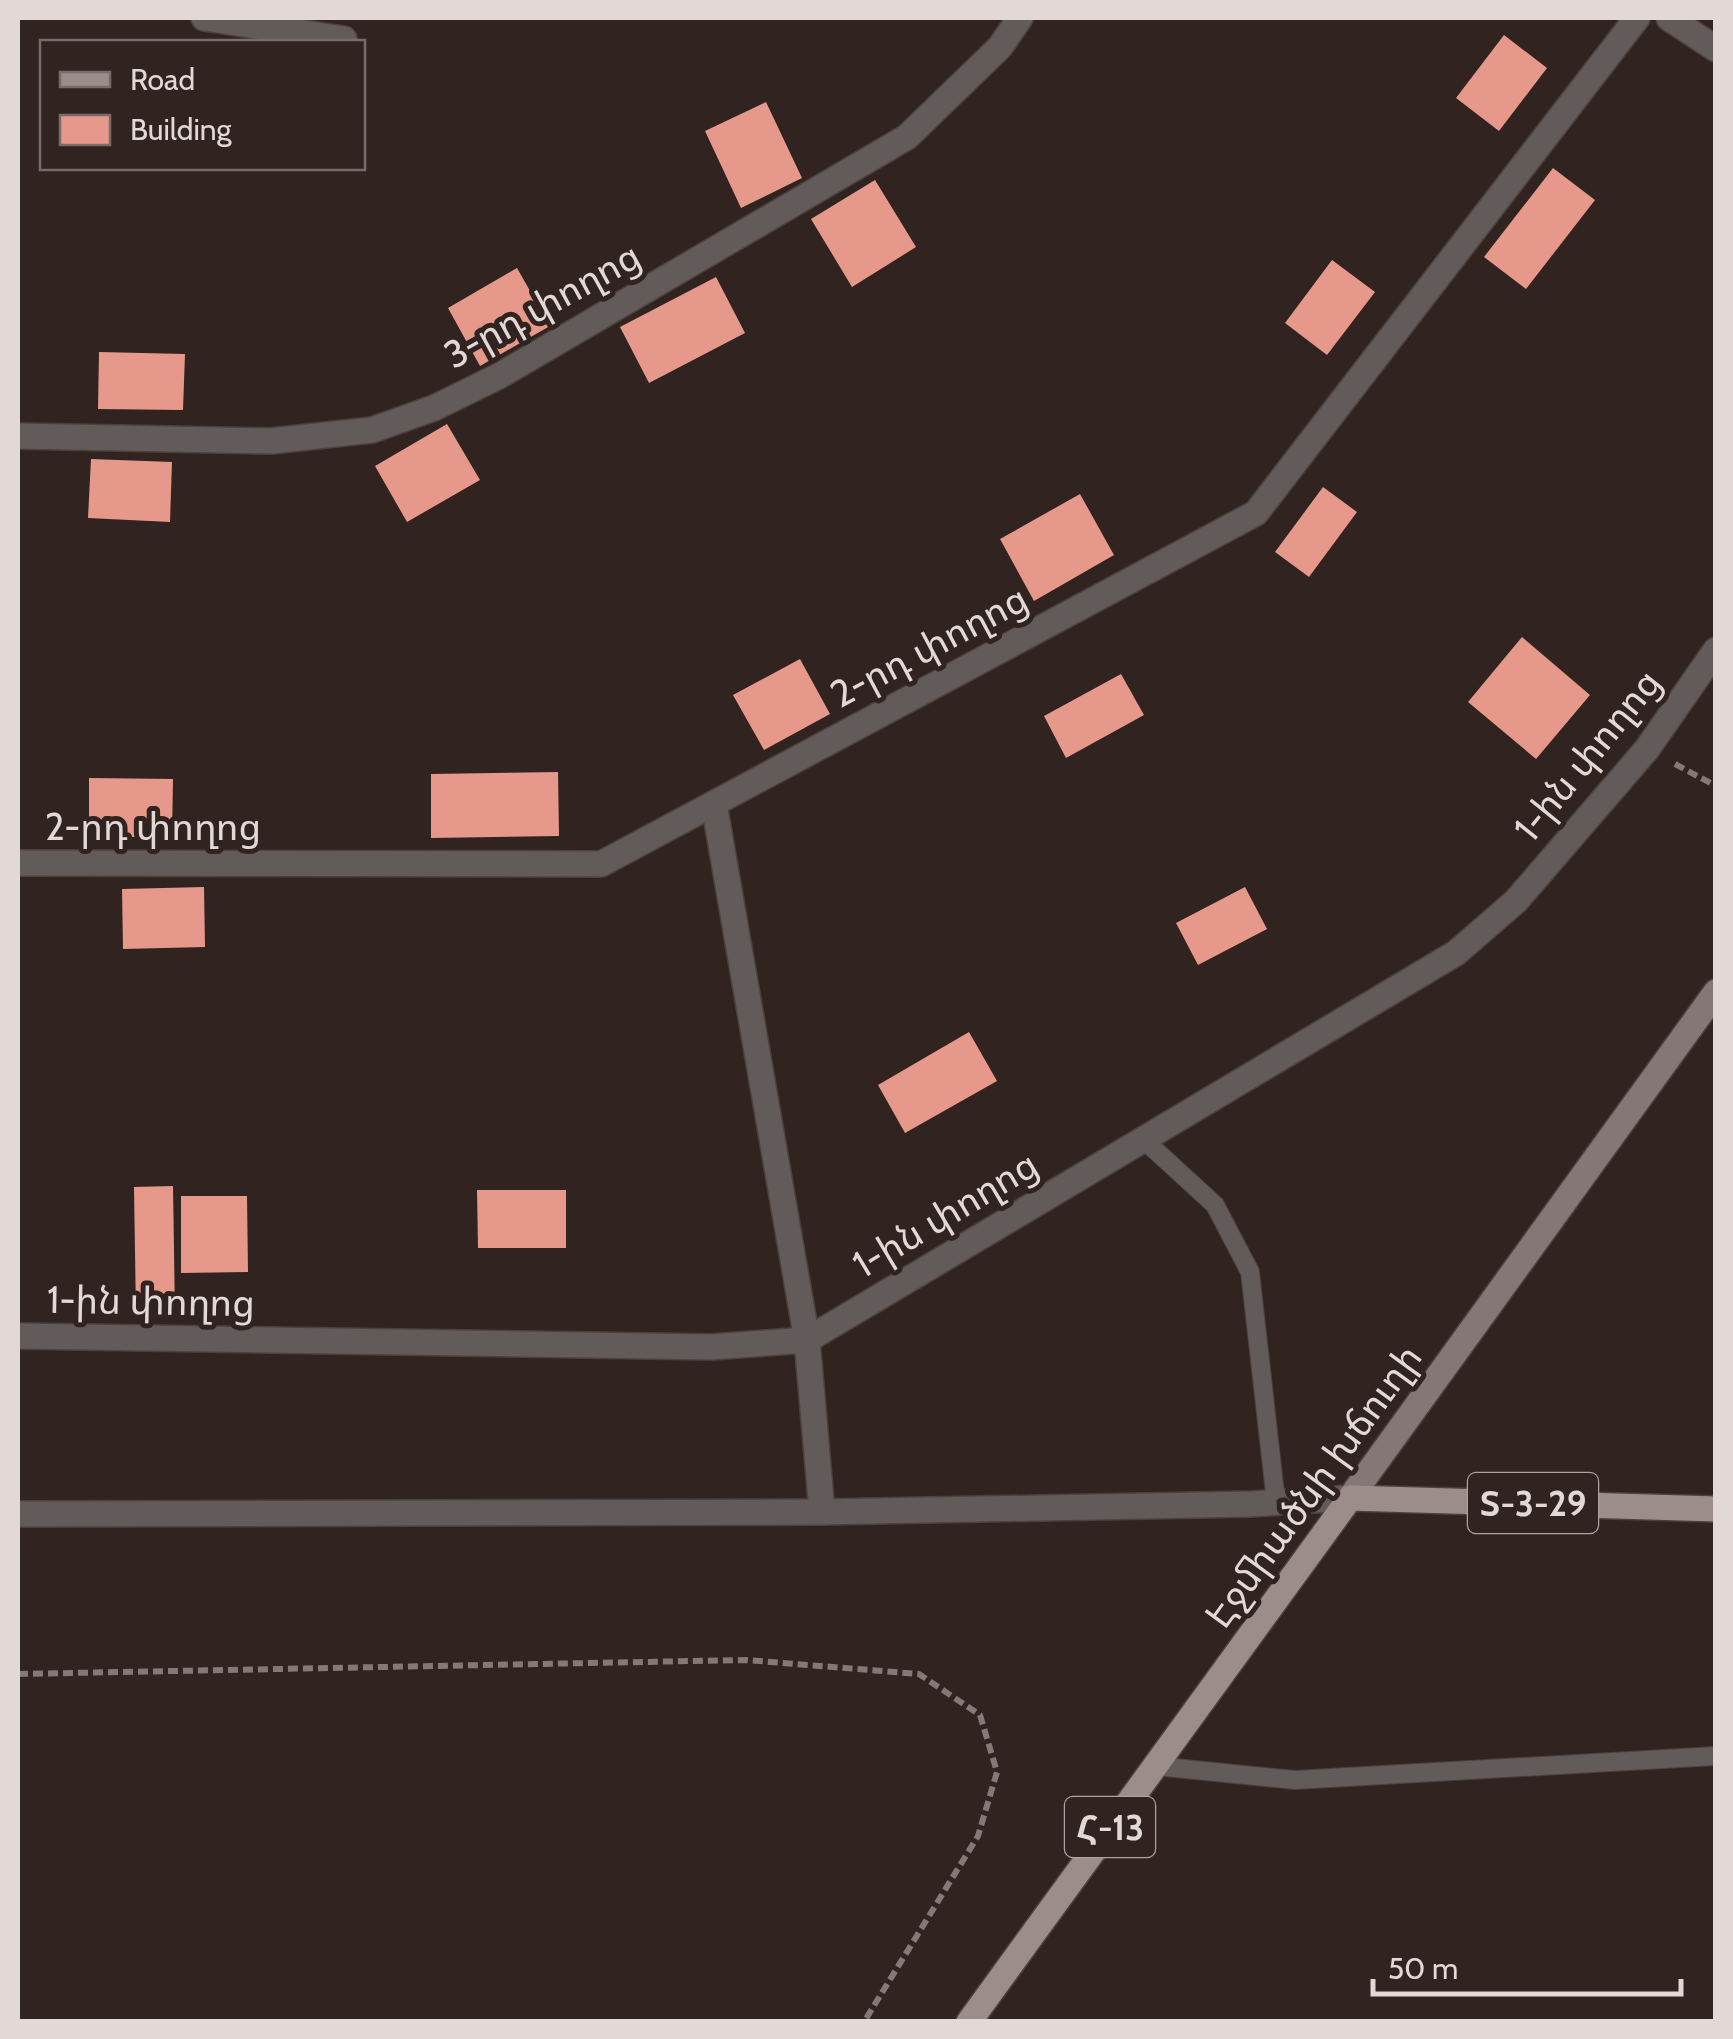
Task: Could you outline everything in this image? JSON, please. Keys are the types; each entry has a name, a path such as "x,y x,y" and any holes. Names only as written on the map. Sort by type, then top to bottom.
{"main road":[{"name":"Էջմիածնի խճուղի","path":"969,2022 1716,992"},
{"name":"Տ-3-29","path":"1350,1498 1716,1508"}],"street":[{"path":"204,18 344,40"},
{"name":"3-րդ փողոց","path":"18,436 271,441 372,430 434,408 499,376 906,137 1000,47 1020,18"},
{"name":"2-րդ փողոց","path":"18,863 601,864 1256,514 1636,18"},
{"path":"1668,18 1716,48"},
{"name":"1-ին փողոց","path":"18,1336 712,1347 806,1340 1456,953 1516,901 1647,748 1716,650"},
{"path":"714,804 806,1340 822,1512"},
{"path":"18,1514 822,1512 1350,1498"}],"lane":[{"path":"1143,1140 1215,1205 1250,1272 1276,1502"},
{"path":"1155,1766 1296,1780 1716,1756"}],"path":[{"path":"1647,748 1716,786"},
{"path":"18,1674 746,1660 919,1674 980,1716 997,1772 978,1836 864,2022"}],"building":[{"path":"1504,35 1547,68 1499,131 1456,98"},
{"path":"766,102 802,178 741,208 705,131"},
{"path":"1553,168 1595,200 1526,289 1484,257"},
{"path":"875,180 916,247 852,287 811,219"},
{"path":"1332,260 1375,292 1327,355 1285,323"},
{"path":"517,268 550,326 480,366 448,308"},
{"path":"716,277 745,333 649,383 620,327"},
{"path":"99,352 185,354 183,410 98,409"},
{"path":"447,424 480,480 407,522 375,466"},
{"path":"91,459 172,462 170,522 88,518"},
{"path":"1323,487 1357,512 1309,577 1275,552"},
{"path":"1080,494 1114,555 1034,601 1000,539"},
{"path":"1522,637 1590,695 1536,759 1468,702"},
{"path":"800,659 830,714 764,750 733,695"},
{"path":"1121,674 1144,715 1066,758 1044,716"},
{"path":"558,772 559,836 431,838 431,774"},
{"path":"89,778 173,779 172,837 89,837"},
{"path":"204,887 205,947 123,949 122,889"},
{"path":"1245,887 1267,929 1198,965 1176,923"},
{"path":"969,1032 997,1081 905,1133 878,1085"},
{"path":"173,1186 175,1315 136,1316 134,1187"},
{"path":"477,1190 566,1190 566,1248 478,1248"},
{"path":"181,1196 247,1196 248,1272 181,1273"}]}
